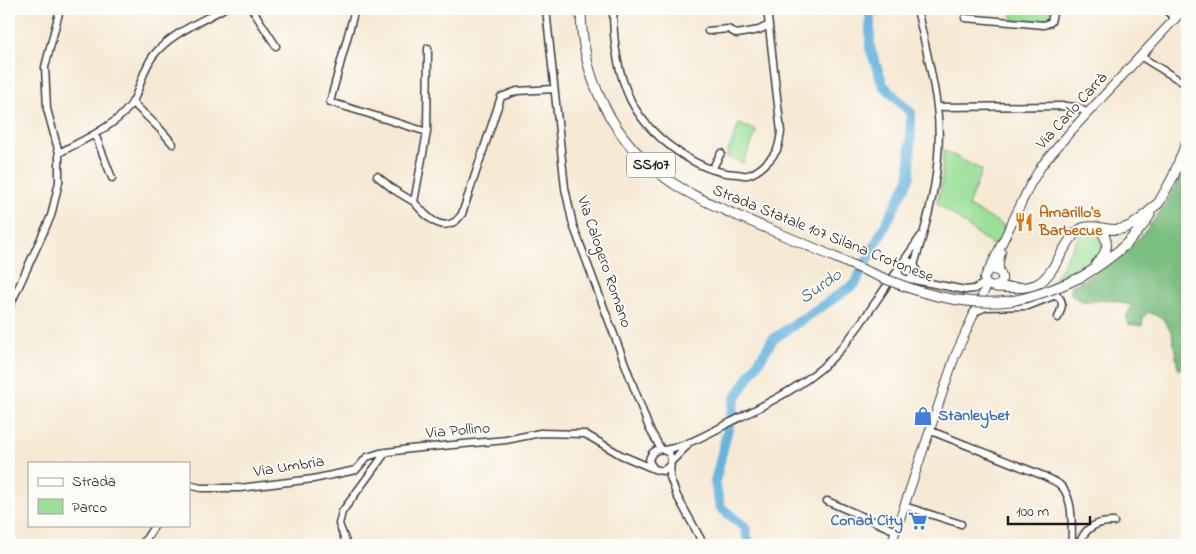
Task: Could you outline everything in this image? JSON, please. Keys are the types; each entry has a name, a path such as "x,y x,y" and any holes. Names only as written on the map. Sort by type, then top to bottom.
{"highway":[{"name":"Strada Statale 107 Silana Crotonese","path":"580,9 581,31 591,77 609,118 632,149 667,179 702,200 920,292 962,301 1011,301 1060,287 1083,276 1102,265 1134,237 1161,200 1173,177 1187,141"},
{"path":"992,280 1019,288 1033,286 1047,278 1072,236 1081,229 1088,226 1122,229 1142,218 1161,200"},
{"path":"1083,276 1102,259 1106,252 1107,240 1099,228"}],"main road":[{"name":"Via Carlo Carrà","path":"975,311 992,280 998,265 1002,245 1036,175 1054,149 1184,9"},
{"path":"891,545 955,356 975,311 992,280"}],"street":[{"path":"9,308 51,216 59,182 59,153 47,110 45,67 60,9"},
{"path":"59,153 114,122 132,102 146,68 154,55 175,36 223,9"},
{"path":"252,9 276,46"},
{"path":"355,9 330,102 427,132"},
{"name":"Via Calogero Romano","path":"546,9 564,188 573,225 649,428"},
{"path":"613,9 615,53 621,77 632,103 650,126 672,148 700,165 725,174 748,175 766,165 777,149 781,132 767,9"},
{"path":"909,279 914,276 936,177 939,152 938,107 917,9"},
{"path":"965,18 1044,25 1051,22 1054,9"},
{"path":"1166,9 1174,18"},
{"path":"708,31 728,29 737,34 759,30 769,25"},
{"path":"414,202 427,132 428,48"},
{"path":"1140,56 1187,85"},
{"path":"377,176 394,190 414,202 431,220 444,225 453,223 462,214 500,97 517,91 554,89"},
{"path":"132,102 174,144"},
{"path":"938,107 1066,106 1076,107 1088,113"},
{"path":"95,134 112,178"},
{"path":"712,169 721,153"},
{"path":"633,461 644,460 662,449 674,448 692,442 791,390 827,363 839,351 880,296 924,231"},
{"path":"904,262 910,262 929,282"},
{"path":"898,270 902,278"},
{"path":"880,296 902,278 965,290 980,300"},
{"path":"965,290 992,280"},
{"path":"975,311 986,307 1028,306 1056,295 1062,303 1058,318"},
{"path":"649,428 662,449 670,456 670,477 677,496"},
{"path":"649,428 653,444 649,461 655,470 667,479 704,545"},
{"path":"931,431 1044,476 1059,484 1066,492 1069,502 1072,545"},
{"name":"Via Pollino","path":"386,452 506,440 540,433 580,433 597,440 633,461 655,470"},
{"path":"655,470 666,470 692,442"},
{"path":"347,545 339,524 342,512 386,452"},
{"name":"Via Umbria","path":"190,485 201,488 240,488 313,479 356,470 368,458 386,452"},
{"path":"827,501 896,531"},
{"path":"904,506 961,524"},
{"path":"1079,545 1083,534 1088,529 1104,521 1114,522"},
{"path":"142,545 154,526"}],"green space":[{"path":"1010,9 1052,9 1049,22 1014,21"},
{"path":"739,124 757,131 743,163 726,157"},
{"path":"943,150 982,170 968,206 1007,227 996,248 937,203 942,180"},
{"path":"1187,160 1187,368 1178,369 1172,333 1162,318 1148,312 1143,318 1142,326 1128,324 1127,315 1132,306 1108,300 1079,300 1071,294 1070,287 1110,263 1142,235 1166,202"},
{"path":"1093,230 1098,232 1104,241 1100,256 1075,276 1048,285 1058,273 1081,233"}],"waterway":[{"name":"Surdo","path":"749,545 745,527 720,507 715,482 735,399 773,339 855,284 910,177 911,113 883,85 870,48 870,9"}],"place":[{"name":"Amarillo's Barbecue","path":"1024,222"},
{"name":"Stanleybet","path":"923,416"},
{"name":"Conad City","path":"918,521"}]}
